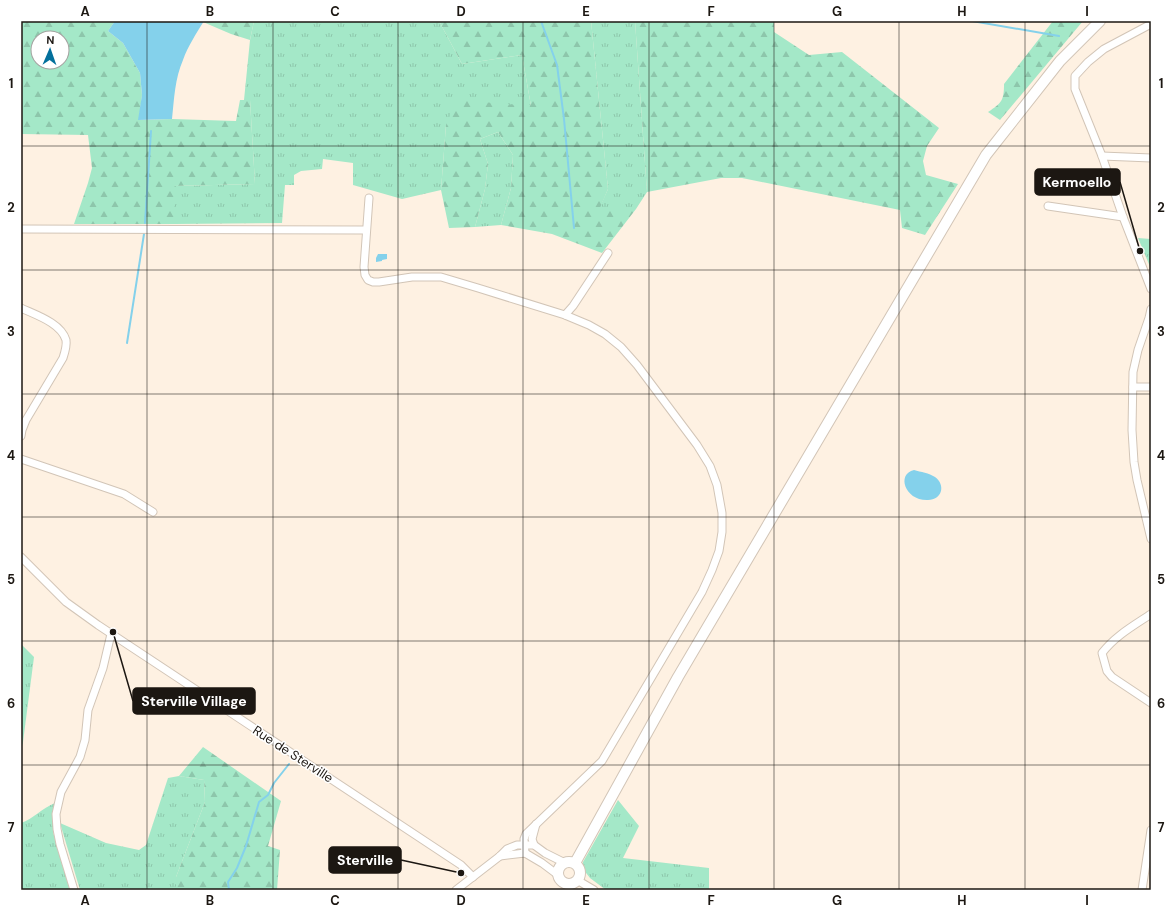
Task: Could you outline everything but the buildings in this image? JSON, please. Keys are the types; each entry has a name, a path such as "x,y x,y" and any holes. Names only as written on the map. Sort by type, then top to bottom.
{"main road":[{"path":"570,863 580,870 579,877 571,884 561,883 560,867 570,863 986,155 1060,61 1100,21"}],"street":[{"path":"1151,24 1104,49 1088,62 1075,76 1075,89 1102,156 1123,217 1151,289"},
{"path":"1102,156 1151,158"},
{"path":"369,198 364,267 365,275 368,280 380,282 412,277 441,277 565,315 589,325 605,334 621,347 637,365 697,445 710,466 717,485 722,513 722,532 719,551 702,592 602,761 526,834 524,839 525,853"},
{"path":"1048,206 1123,217"},
{"path":"21,229 170,228 366,230"},
{"path":"565,315 574,306 608,253"},
{"path":"21,308 54,324 62,331 66,340 66,348 63,358 26,420 21,436"},
{"path":"1151,309 1138,350 1133,372 1132,430 1134,462 1151,539"},
{"path":"1133,387 1151,387"},
{"path":"21,459 124,494 153,512"},
{"name":"Rue de Sterville","path":"21,557 66,602 111,634 461,865 473,876"},
{"path":"1151,614 1128,629 1102,653 1107,671 1112,677 1151,703"},
{"path":"74,890 60,844 56,814 61,792 80,757 85,740 88,710 104,663 111,634"},
{"path":"534,845 532,839 536,824"},
{"path":"1142,890 1151,830"},
{"path":"456,890 508,849 517,845 534,845 545,853 570,863"},
{"path":"500,856 525,853 542,863 561,883"},
{"path":"577,880 594,890"}],"green space":[{"path":"21,21 115,21 108,31 123,43 140,73 142,95 139,120 172,119 236,121 240,100 250,100 255,184 174,186 174,224 74,224 92,168 88,135 21,134"},
{"path":"254,21 439,21 462,64 522,55 531,106 446,125 441,190 402,199 353,185 353,163 323,159 322,169 301,171 294,175 294,185 285,185 282,223 174,224 173,186 255,184 250,100 244,100 250,40"},
{"path":"254,21 250,40 231,34 203,22"},
{"path":"439,21 591,21 608,189 600,208 636,209 602,253 552,234 501,225 511,188 513,155 498,132 480,139 488,164 485,189 475,227 449,228 441,190 446,125 457,100 531,106 522,55 462,64"},
{"path":"591,21 635,21 647,192 636,209 599,209 608,189"},
{"path":"635,21 774,21 774,32 809,55 842,52 939,128 927,146 923,161 926,175 958,184 925,235 902,228 900,210 742,178 721,178 647,192"},
{"path":"1053,21 1083,21 1000,120 988,112 1001,101 1003,98 1004,84"},
{"path":"498,132 513,155 511,188 501,225 475,227 485,189 488,164 480,139"},
{"path":"1138,238 1151,239 1151,269"},
{"path":"21,644 34,657 21,750"},
{"path":"203,747 281,801 268,846 280,850 277,890 176,890 176,877 205,802 204,780 179,776"},
{"path":"179,776 204,780 205,802 176,877 176,890 80,890 60,823 106,843 139,850 146,845 168,778"},
{"path":"618,800 639,826 623,858 709,868 709,890 606,890 590,878 583,869 583,862"},
{"path":"55,803 53,832 70,890 21,890 21,823"}],"water":[{"path":"115,21 204,21 190,45 180,67 175,89 172,119 138,120 142,95 140,73 123,43 108,31"},
{"path":"378,254 387,254 387,259 376,262"},
{"path":"914,470 930,474 938,480 941,484 941,492 937,498 928,500 920,499 909,492 904,482 905,477 908,472"}],"waterway":[{"path":"541,21 557,65 564,119 574,228"},
{"path":"972,21 1059,36"},
{"path":"145,223 151,131"},
{"path":"127,343 144,234"},
{"path":"229,890 228,882 237,868 246,846 259,802 268,795 274,783 289,764"}],"place":[{"name":"Kermoello","path":"1140,251"},
{"name":"Sterville Village","path":"113,632"},
{"name":"Sterville","path":"461,873"}]}
